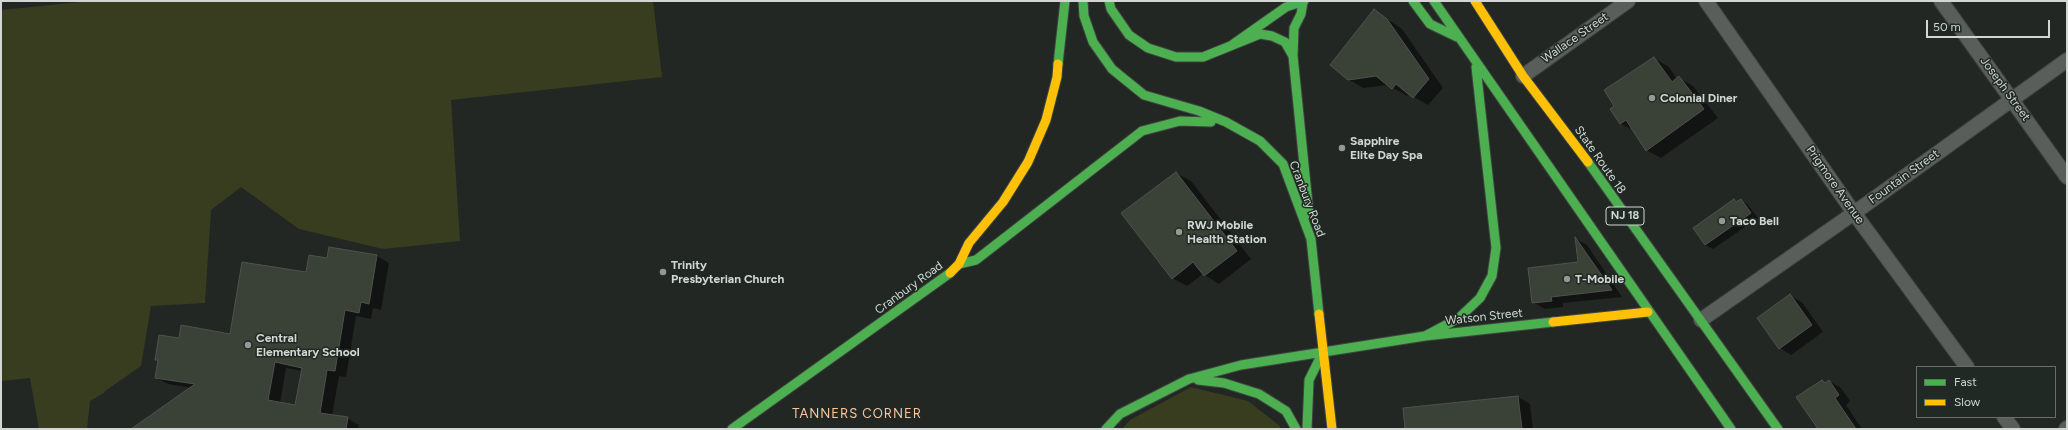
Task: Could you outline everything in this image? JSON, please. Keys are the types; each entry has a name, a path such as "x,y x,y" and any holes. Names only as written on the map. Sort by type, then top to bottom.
{"main road":[{"name":"Cranbury Road","path":"732,429 953,271 959,264 969,243 1003,202 1028,162 1046,120 1057,77 1065,1"},
{"name":"Cranbury Road","path":"1083,1 1084,16 1093,42 1112,69 1144,95 1199,111 1226,122 1260,141 1283,164 1312,239 1332,429"},
{"path":"1109,1 1111,9 1129,35 1148,48 1176,57 1203,57 1260,34 1272,36 1285,42 1293,56"},
{"path":"1232,45 1286,7 1303,1 1301,14 1294,28 1293,56 1312,239"},
{"path":"1413,1 1430,24 1457,37"},
{"name":"NJ 18","path":"1434,1 1457,37 1731,429"},
{"name":"State Route 18","path":"1475,1 1523,76 1576,145 1778,429"},
{"path":"1425,336 1459,318 1480,298 1492,276 1496,248 1476,64"},
{"path":"959,264 976,260 1142,131 1180,121 1226,122"},
{"name":"Watson Street","path":"1323,352 1425,336 1648,312"},
{"path":"1106,429 1120,414 1189,379 1241,365 1323,352"},
{"path":"1306,429 1309,380 1323,352"},
{"path":"1189,379 1224,383 1258,394 1286,411 1296,429"}],"street":[{"name":"Wallace Street","path":"1523,76 1628,1"},
{"name":"Prigmore Avenue","path":"1706,1 1854,213 1966,366"},
{"name":"Joseph Street","path":"1941,1 2067,177"},
{"name":"Fountain Street","path":"1701,320 1854,213 2067,60"},
{"path":"2005,418 2013,429"}],"green space":[{"path":"90,1 653,1 662,77 451,100 460,241 383,249 299,229 241,187 211,210 205,303 151,306 141,366 104,393 90,401 87,429 39,429 30,378 1,381 1,10"},
{"path":"1191,387 1248,401 1280,426 1280,429 1122,429 1130,420"}],"building":[{"path":"1374,9 1387,19 1429,79 1413,98 1396,84 1392,89 1376,76 1348,80 1330,65"},
{"name":"Colonial Diner","path":"1654,57 1672,82 1679,76 1704,109 1646,151 1626,120 1620,124 1610,109 1614,106 1604,90"},
{"name":"RWJ Mobile Health Station","path":"1176,172 1237,251 1204,276 1193,262 1172,279 1121,213"},
{"name":"Taco Bell","path":"1734,199 1736,202 1741,199 1751,213 1705,245 1693,228"},
{"name":"T-Mobile","path":"1575,237 1612,290 1551,297 1552,301 1532,303 1528,268 1578,262"},
{"name":"Central Elementary School","path":"329,247 377,255 369,304 361,302 359,313 345,310 335,371 327,370 320,413 348,417 346,429 131,429 195,384 155,378 158,360 155,360 159,335 179,338 181,325 230,334 242,262 306,272 309,255 327,258","holes":["275,362 302,368 295,405 268,400"]},
{"path":"1790,294 1812,325 1779,349 1757,318"},
{"path":"1822,380 1825,383 1829,380 1839,395 1835,398 1856,429 1818,429 1796,397"},
{"path":"1518,396 1522,429 1405,429 1403,408"}],"traffic: fast":[{"path":"1058,64 1065,1"},
{"path":"1083,1 1084,16 1093,42 1112,69 1144,95 1199,111 1226,122 1260,141 1283,164 1311,239 1319,314"},
{"path":"1109,1 1111,9 1129,35 1148,48 1176,57 1203,57 1260,34 1272,36 1285,42 1293,56 1309,214"},
{"path":"1232,45 1286,7 1304,1"},
{"path":"1413,1 1430,24 1457,37"},
{"path":"1434,1 1731,429"},
{"path":"1293,56 1294,28 1301,14 1303,2"},
{"path":"1425,336 1459,318 1480,298 1492,276 1496,248 1476,67"},
{"path":"959,264 976,260 1142,131 1180,121 1211,122"},
{"path":"1588,162 1778,429"},
{"path":"732,429 950,273"},
{"path":"1106,429 1120,414 1189,379 1241,365 1425,336 1553,322"},
{"path":"1307,429 1309,380 1323,352"},
{"path":"1198,380 1224,383 1259,394 1286,411 1296,429"}],"traffic: slow":[{"path":"1475,1 1523,76 1588,162"},
{"path":"950,273 959,264 969,243 1003,202 1028,162 1046,120 1057,77 1058,64"},
{"path":"1553,322 1648,312"},
{"path":"1319,314 1332,429"}],"place":[{"name":"Colonial Diner","path":"1652,98"},
{"name":"Sapphire Elite Day Spa","path":"1342,148"},
{"name":"Taco Bell","path":"1722,221"},
{"name":"RWJ Mobile Health Station","path":"1179,232"},
{"name":"Trinity Presbyterian Church","path":"663,272"},
{"name":"T-Mobile","path":"1567,279"},
{"name":"Central Elementary School","path":"248,345"}],"district":[{"name":"TANNERS CORNER","path":"857,414"}]}
